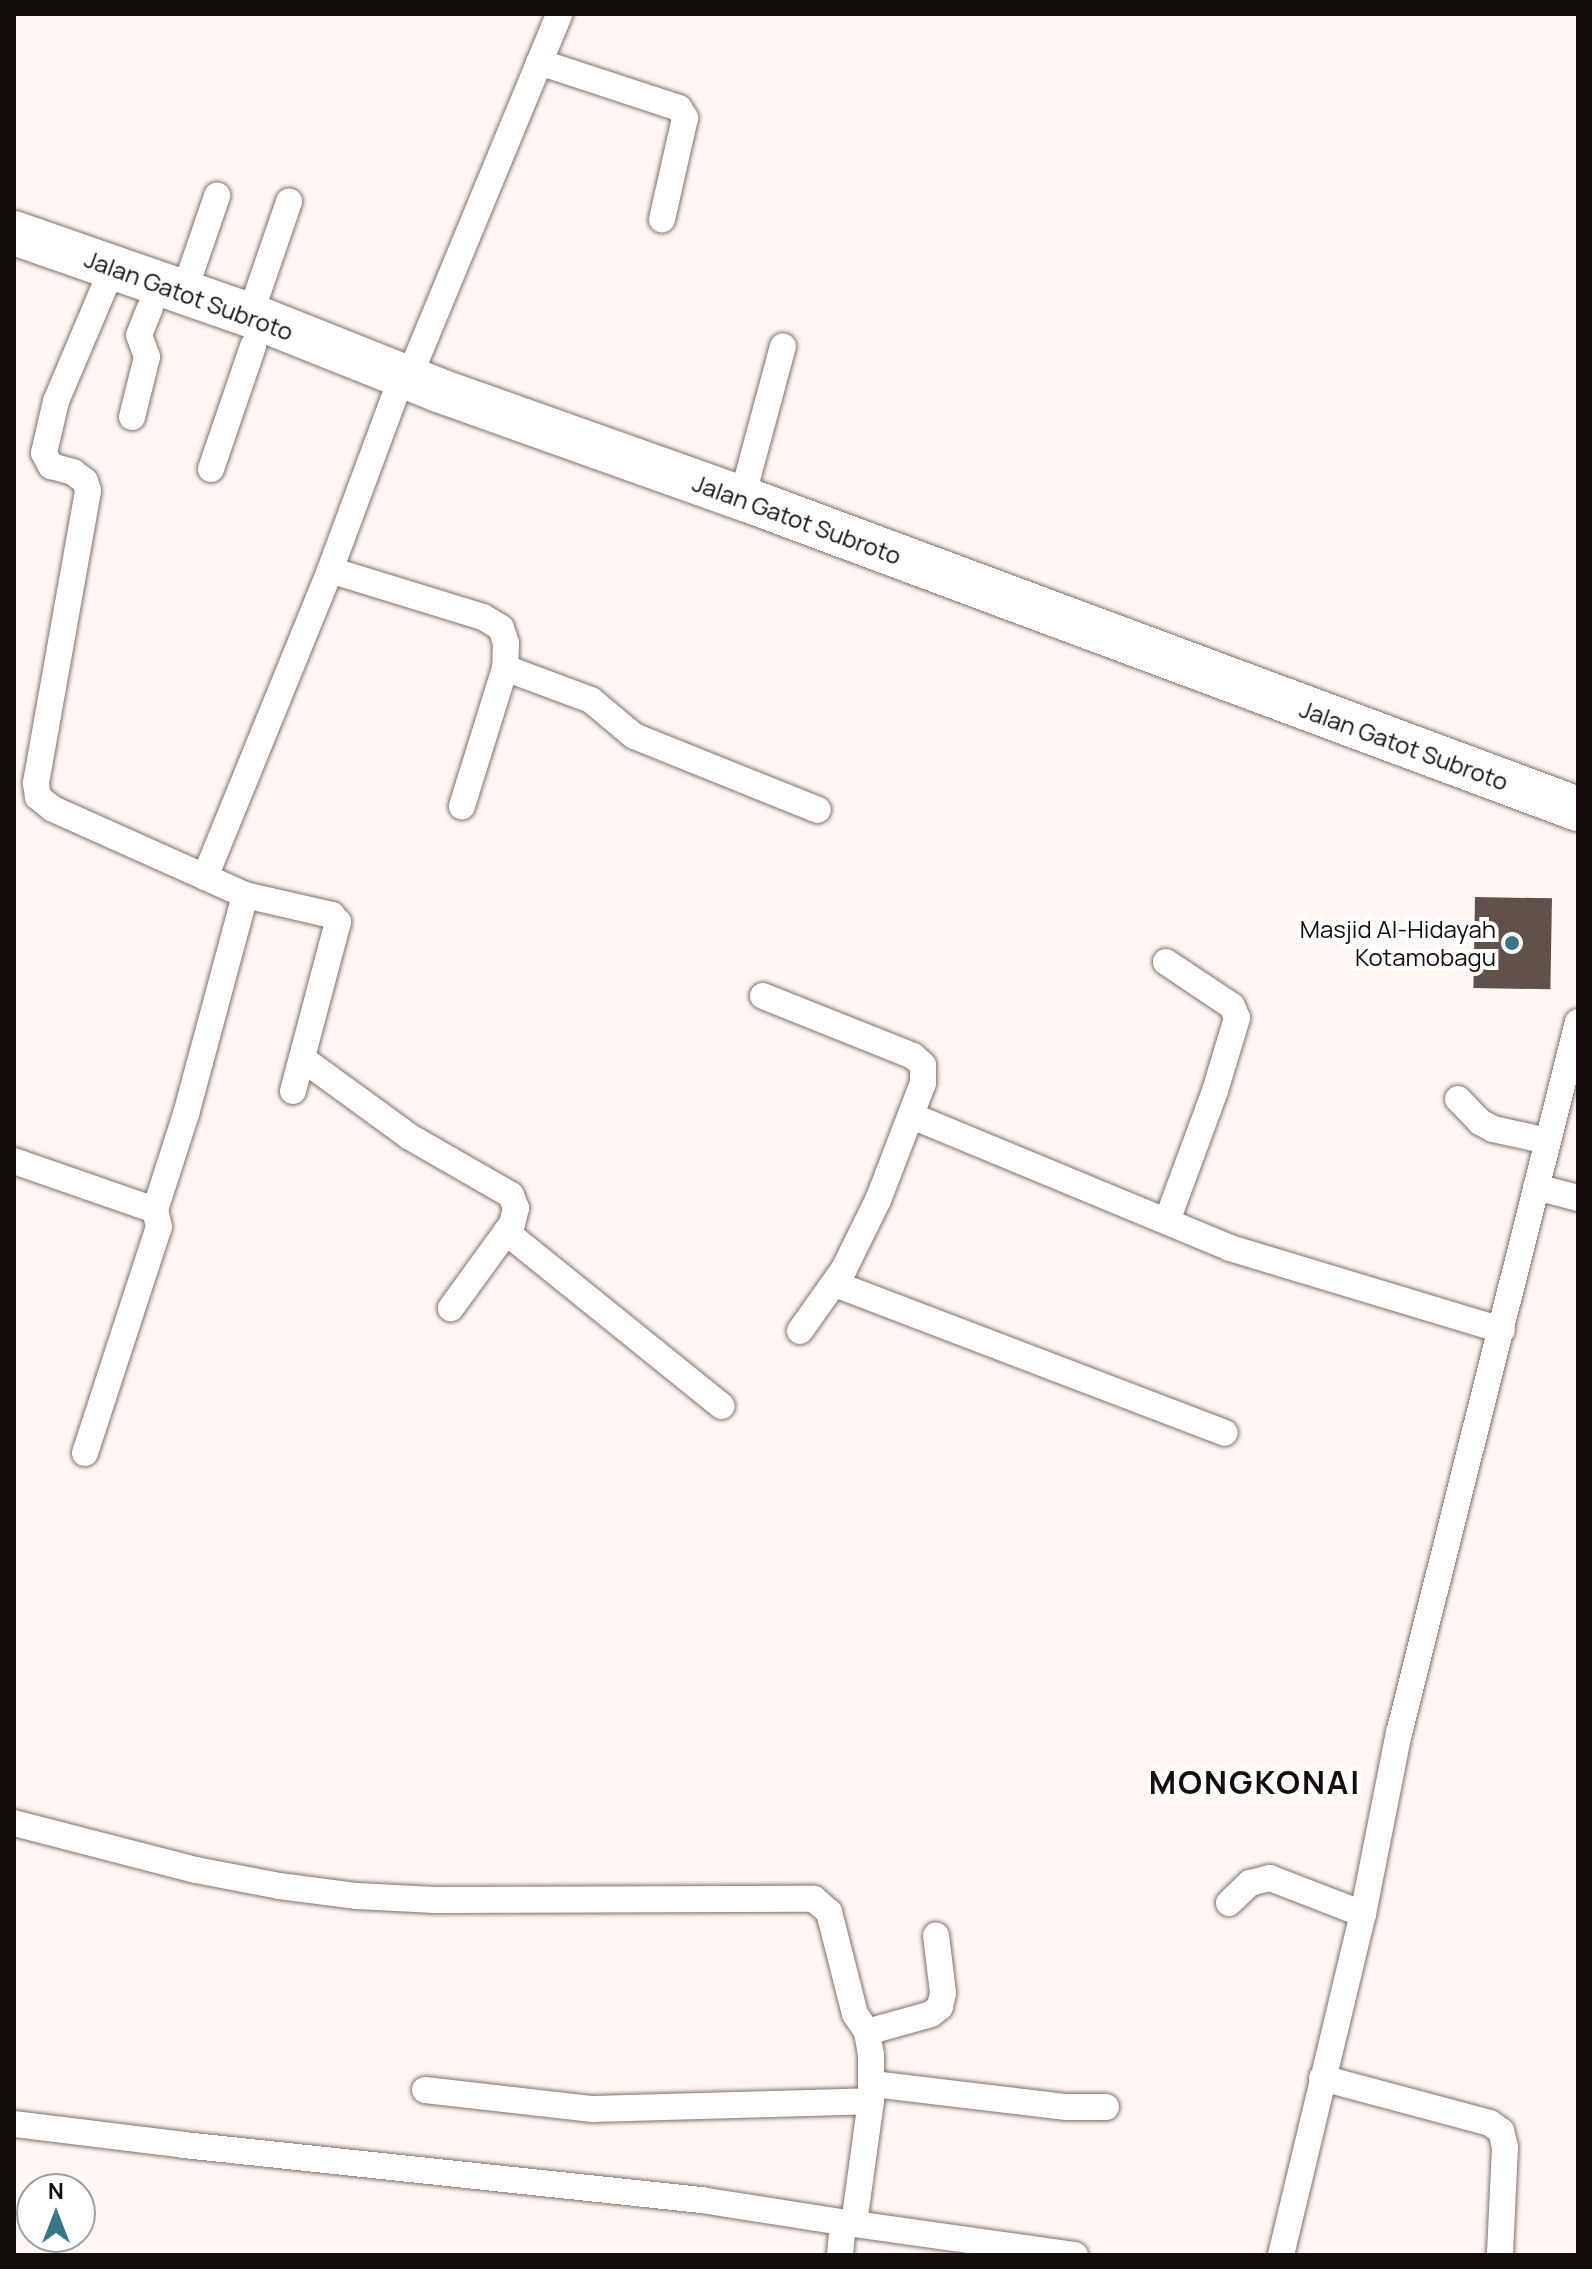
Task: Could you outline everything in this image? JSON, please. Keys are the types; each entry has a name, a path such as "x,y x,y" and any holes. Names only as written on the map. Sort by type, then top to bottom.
{"highway":[{"name":"Jalan Gatot Subroto","path":"14,233 167,300 742,498 1578,809"},
{"name":"Jalan Gatot Subroto","path":"14,256 104,288 167,300"},
{"name":"Jalan Gatot Subroto","path":"402,383 1578,831"}],"street":[{"path":"205,877 402,383 559,14"},
{"path":"539,62 679,108 685,118 662,219"},
{"path":"132,417 147,357 139,335 167,300 217,196"},
{"path":"211,469 289,202"},
{"path":"104,288 56,401 44,453 51,466 80,477 88,491 36,783 38,797 53,809 245,895 332,915 338,922 293,1091"},
{"path":"742,498 783,346"},
{"path":"330,570 492,620 501,628 506,643 505,668 462,806"},
{"path":"505,668 591,700 634,736 818,810"},
{"path":"85,1453 159,1227 155,1210 186,1114 245,895"},
{"path":"1166,962 1232,1006 1237,1018 1215,1091 1167,1221"},
{"path":"763,996 913,1056 923,1065 923,1083 878,1200 835,1284 800,1331"},
{"path":"1281,2255 1363,1914 1399,1733 1578,1022"},
{"path":"303,1059 410,1137 511,1195 516,1208 506,1232 451,1308"},
{"path":"1458,1099 1493,1129 1548,1141"},
{"path":"912,1116 1167,1221 1299,1271 1502,1330"},
{"path":"14,1161 155,1210"},
{"path":"1536,1187 1578,1198"},
{"path":"506,1232 722,1406"},
{"path":"835,1284 1225,1433"},
{"path":"14,1823 196,1870 357,1896 435,1900 814,1899 829,1912 855,2014 867,2032 872,2092 840,2255"},
{"path":"1229,1903 1250,1883 1270,1878 1363,1914"},
{"path":"867,2032 931,2014 940,2007 943,1993 936,1935"},
{"path":"1322,2078 1490,2123 1501,2131 1505,2147 1500,2255"},
{"path":"425,2090 593,2109 872,2092 1067,2107 1106,2107"},
{"path":"14,2124 701,2200 1075,2255"}],"building":[{"name":"Masjid Al-Hidayah Kotamobagu","path":"1475,897 1552,898 1550,989 1473,988"}],"place":[{"name":"Masjid Al-Hidayah Kotamobagu","path":"1512,943"}],"district":[{"name":"MONGKONAI","path":"1255,1782"}]}
